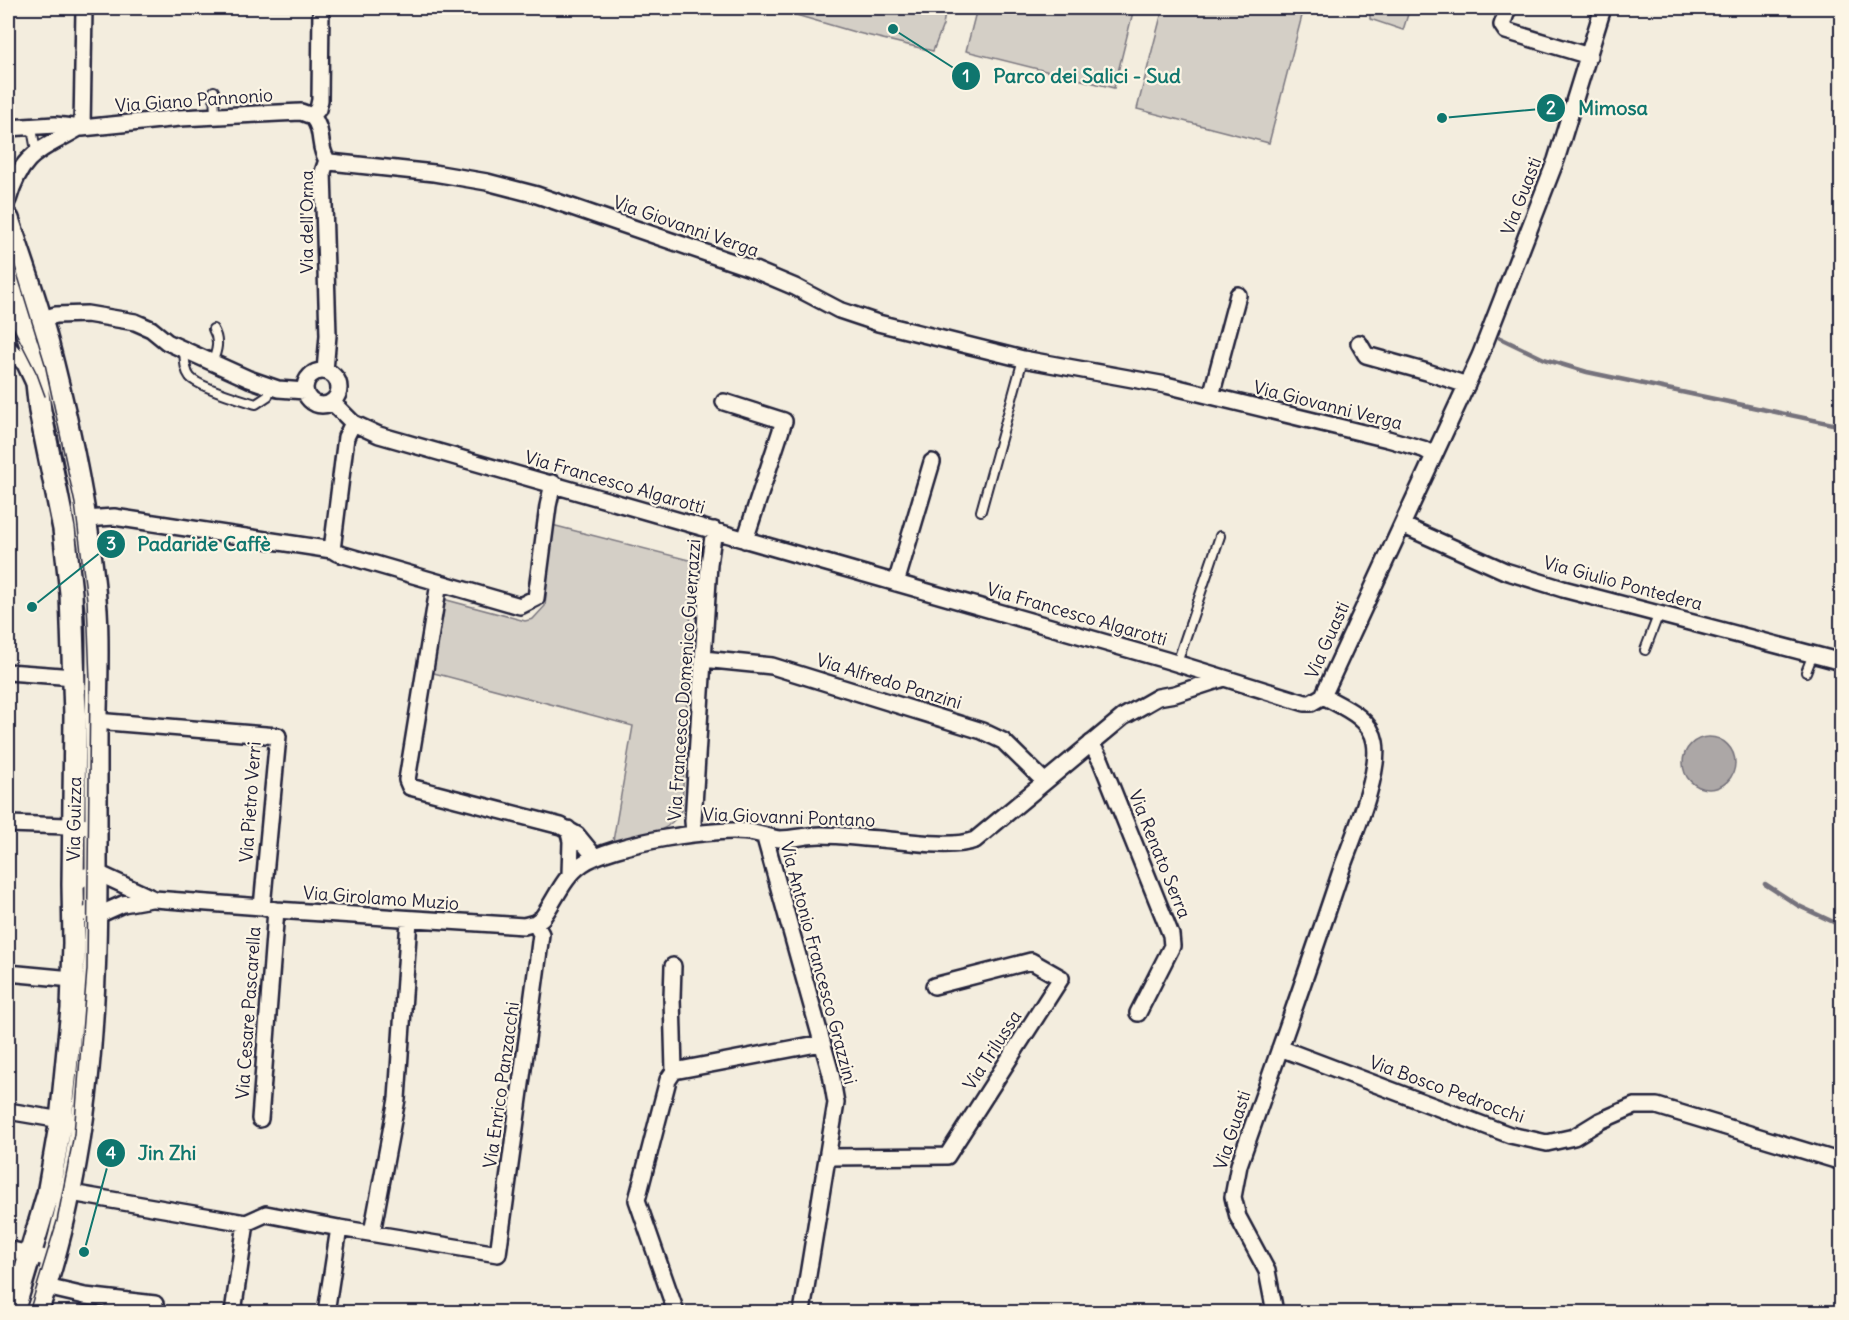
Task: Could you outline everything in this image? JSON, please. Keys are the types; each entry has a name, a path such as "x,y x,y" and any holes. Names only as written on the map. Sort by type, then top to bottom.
{"street":[{"path":"80,128 84,8"},
{"path":"312,116 318,109 320,100 321,8"},
{"path":"1508,8 1502,25 1506,31 1589,56"},
{"name":"Via Guasti","path":"1275,1312 1267,1271 1238,1217 1233,1197 1239,1165 1362,808 1377,757 1372,731 1365,722 1323,696 1467,386 1556,160 1603,8"},
{"name":"Via Giano Pannonio","path":"8,128 55,125 80,128 215,116 301,112 312,116"},
{"name":"Via dell'Orna","path":"312,116 319,125 322,152 327,159 323,172 328,335 325,371"},
{"name":"Via Giano Pannonio","path":"8,200 13,183 22,167 36,151 80,128"},
{"name":"Via Giovanni Verga","path":"327,159 330,162 487,182 537,195 750,268 795,287 839,310 878,323 1023,359 1166,385 1388,439 1434,454"},
{"name":"Via Guizza","path":"8,219 20,323 65,418 90,553 96,613 96,916 90,1064 71,1193 54,1260 37,1312"},
{"name":"Via Guizza","path":"8,277 20,323 34,355 38,395 64,529 71,593 74,677 72,1009 61,1120 52,1177 13,1312"},
{"path":"1211,396 1238,295"},
{"path":"20,323 63,315 87,314 135,322 151,329 166,342 271,387 305,391"},
{"path":"1359,343 1366,355 1467,386"},
{"path":"8,348 25,364 38,395"},
{"path":"325,371 331,374 339,384 337,397 332,402 319,405 307,398 305,391 312,374 325,371"},
{"name":"Via Francesco Algarotti","path":"332,402 353,423 379,435 1177,663 1305,703 1311,703 1323,696"},
{"path":"724,402 784,420 745,540"},
{"path":"332,550 346,437 353,423"},
{"path":"896,583 932,462"},
{"path":"84,519 121,518 332,550 520,606 537,598 553,483"},
{"name":"Via Giulio Pontedera","path":"1401,525 1505,571 1563,589 1842,662"},
{"name":"Via Francesco Domenico Guerrazzi","path":"694,833 709,564 714,530"},
{"path":"439,583 407,780 410,787 568,829 577,835 595,857 582,863 570,874 547,912 535,923"},
{"name":"Via Alfredo Panzini","path":"703,659 772,666 982,730 1003,741 1044,782"},
{"path":"8,672 74,677"},
{"name":"Via Giovanni Pontano","path":"595,857 639,844 709,831 755,833 765,838 791,839 819,835 951,844 968,843 975,840 1123,717 1158,697 1175,694 1224,678"},
{"name":"Via Pietro Verri","path":"96,721 278,736 269,909"},
{"name":"Via Renato Serra","path":"1091,743 1101,761 1171,935 1172,946 1138,1013"},
{"path":"8,824 97,827"},
{"path":"568,829 571,841 570,874"},
{"name":"Via Antonio Francesco Grazzini","path":"765,838 831,1074 836,1103 802,1312"},
{"path":"73,885 86,876 96,874"},
{"name":"Via Girolamo Muzio","path":"96,874 154,899 409,920 512,926 535,923"},
{"path":"73,906 96,916 123,904 154,899"},
{"name":"Via Cesare Pascarella","path":"260,1119 269,909"},
{"path":"71,1193 246,1223 266,1214 372,1233 397,1099 409,920"},
{"name":"Via Enrico Panzacchi","path":"372,1233 498,1254 541,934 535,923"},
{"name":"Via Trilussa","path":"829,1157 947,1156 1061,978 1031,961 934,986"},
{"path":"673,966 674,1071 668,1080 637,1200 676,1312"},
{"path":"8,973 72,978"},
{"path":"674,1071 822,1043"},
{"name":"Via Bosco Pedrocchi","path":"1280,1048 1510,1135 1547,1143 1574,1137 1600,1120 1634,1106 1657,1106 1842,1162"},
{"path":"8,1111 61,1120"},
{"path":"233,1312 246,1223"},
{"path":"327,1306 339,1228"},
{"path":"8,1250 54,1260"},
{"path":"46,1287 85,1296 155,1304"}],"lane":[{"path":"214,91 215,116"},
{"path":"27,128 33,134 36,151"},
{"path":"212,363 217,352 218,337 213,329"},
{"path":"184,350 186,369 192,379 223,393 256,404 268,396 271,387"},
{"path":"981,511 1023,359"},
{"name":"Via Francesco Algarotti","path":"1177,663 1220,536"},
{"path":"1645,650 1659,613"},
{"path":"1806,672 1813,654"}],"shaded area":[{"path":"772,8 946,8 943,25 933,51 858,33"},
{"path":"977,8 1134,8 1114,88 966,51"},
{"path":"1163,8 1304,8 1269,143 1137,109"},
{"path":"1370,8 1410,8 1403,30 1370,19"},
{"path":"552,525 693,561 682,809 669,825 653,833 613,841 633,726 430,672 443,599 525,621 533,619 545,606"},
{"path":"1704,737 1714,737 1724,741 1731,748 1735,763 1731,778 1724,785 1714,789 1704,789 1694,785 1687,778 1683,768 1683,758 1687,748 1694,741"}],"waterway":[{"path":"1500,338 1544,359 1587,372 1842,426"},
{"path":"1765,884 1799,906 1842,926"}],"tram line":[{"path":"8,244 45,364 75,504 87,600 90,682 87,969 74,1134 57,1221 29,1312"},
{"path":"8,317 37,374 45,396"}],"place":[{"name":"Parco dei Salici - Sud","path":"893,29"},
{"name":"Mimosa","path":"1442,118"},
{"name":"Padaride Caffè","path":"32,607"},
{"name":"Jin Zhi","path":"84,1252"}]}
